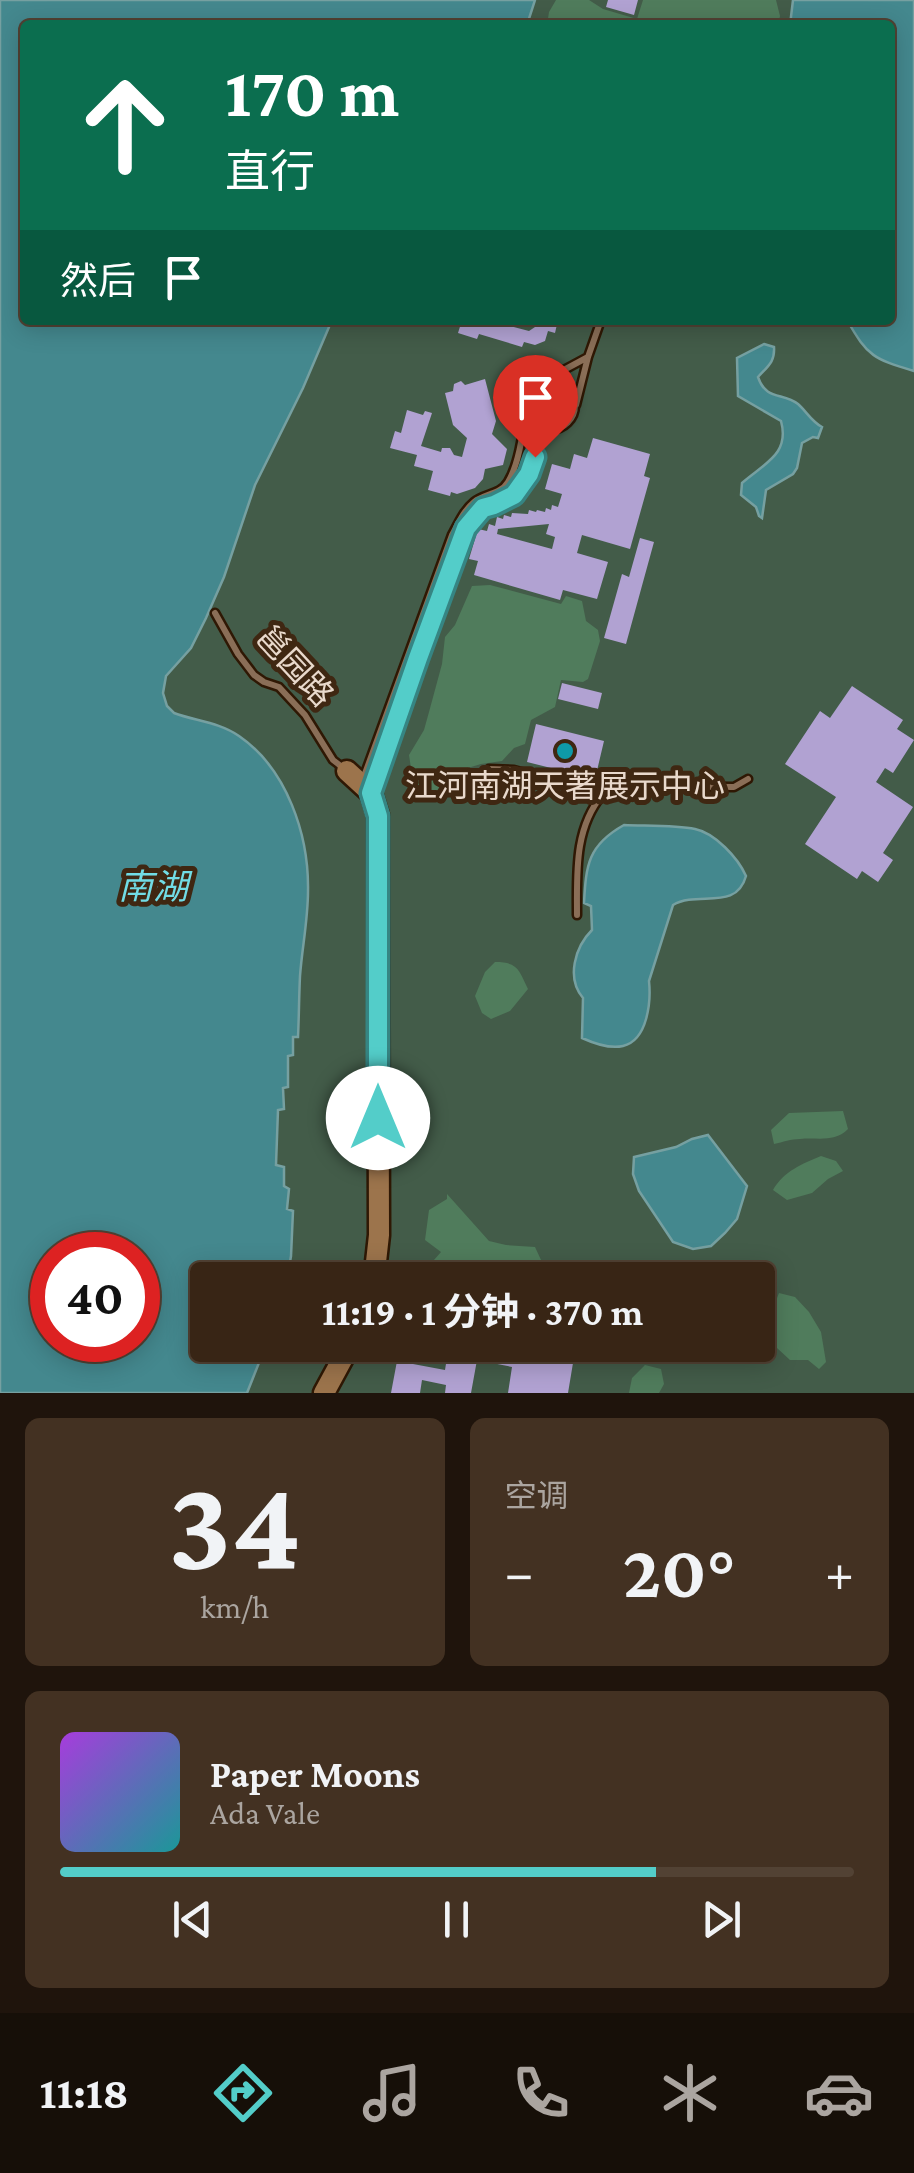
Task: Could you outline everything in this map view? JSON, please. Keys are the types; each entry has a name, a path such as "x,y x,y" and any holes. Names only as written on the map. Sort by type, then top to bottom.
{"street":[{"path":"360,783 378,816 376,1262"},
{"path":"324,1393 340,1362"}],"lane":[{"path":"526,412 543,429 560,428 572,417 600,325"},
{"path":"360,783 452,536 470,505 507,484 522,438 527,396 537,384 588,357"},
{"path":"537,384 552,380 566,386 575,409"},
{"path":"360,783 418,658 466,528 483,508 514,495 524,484 543,429"},
{"name":"邕园路","path":"216,613 254,675 279,688 305,715 333,760 360,783"},
{"path":"490,768 514,770 603,794 633,786 734,787 748,779"},
{"path":"577,916 580,841 585,822 603,794"}],"green space":[{"path":"0,0 914,0 914,1393 0,1393"},
{"path":"556,0 589,0 603,9 637,19 643,0 776,0 780,16 779,20 548,20"},
{"path":"490,585 561,604 566,596 582,601 586,621 598,630 600,641 588,679 561,680 555,707 531,720 525,744 514,748 502,761 441,776 447,790 432,796 414,788 409,755 424,730 442,664 445,637 455,625 472,586"},
{"path":"495,962 517,968 528,989 510,1011 491,1019 482,1013 475,996 485,972"},
{"path":"843,1111 848,1129 837,1136 774,1144 771,1130 789,1113"},
{"path":"821,1156 836,1161 843,1171 812,1193 787,1200 773,1190 788,1173"},
{"path":"447,1194 489,1241 535,1247 542,1262 432,1262 441,1252 425,1240 429,1210 447,1199"},
{"path":"779,1293 795,1297 809,1312 821,1332 826,1362 819,1369 808,1360 790,1360 775,1346 775,1303"},
{"path":"645,1365 661,1369 664,1384 659,1393 629,1393 632,1378"}],"water":[{"name":"南湖","path":"0,0 535,0 529,20 20,20 20,325 330,325 255,485 206,618 191,648 166,676 163,693 174,713 223,728 256,750 292,805 304,848 308,902 298,1037 293,1037 293,1055 288,1056 284,1109 278,1110 276,1165 284,1167 284,1186 289,1189 287,1209 293,1211 290,1262 190,1262 190,1362 259,1362 247,1393 0,1393"},
{"path":"793,0 914,0 914,371 873,355 850,325 895,325 895,20 791,20"},
{"path":"764,344 774,347 774,352 770,364 758,377 761,385 770,393 798,404 822,427 818,438 802,443 793,474 766,490 762,518 741,495 742,483 774,457 783,432 781,421 738,396 737,358"},
{"path":"624,825 703,831 725,847 746,876 734,894 673,905 649,981 643,1028 631,1042 613,1047 582,1038 583,998 574,972 577,954 592,930 591,906 584,903 591,857 603,840"},
{"path":"708,1135 747,1186 737,1219 725,1233 711,1246 693,1249 673,1242 639,1191 633,1174 634,1157"}],"building":[{"path":"608,0 638,0 634,15 606,7"},
{"path":"460,325 506,325 529,331 535,325 557,325 555,333 548,331 545,341 535,345 524,342 522,347 479,334 477,339 458,333"},
{"path":"485,379 496,421 492,434 507,449 503,465 485,469 475,488 457,494 428,490 433,471 414,466 417,455 390,448 395,431 401,433 407,410 423,415 425,411 432,413 421,446 441,452 442,448 450,448 454,455 462,457 467,438 453,425 445,393 453,391 454,384 461,381 465,385"},
{"path":"593,438 650,454 644,476 650,478 630,549 582,535 577,553 608,562 597,599 563,590 560,600 474,575 478,561 469,559 478,529 487,531 489,524 495,526 497,517 503,519 504,515 528,514 529,510 545,512 552,505 558,507 562,494 545,489 552,464 570,469 574,454 587,458","holes":["549,524 546,534 555,537 552,549 497,534 498,529"]},
{"path":"640,538 654,542 626,644 604,638 622,574 629,577"},
{"path":"562,683 602,693 598,709 558,699"},
{"path":"852,686 903,720 897,729 914,740 893,773 885,768 876,782 913,807 883,853 893,860 878,882 862,871 857,879 805,844 836,797 785,764 820,711 830,718"},
{"name":"江河南湖天著展示中心","path":"536,724 604,741 595,779 527,762"},
{"path":"397,1362 445,1370 446,1362 477,1362 471,1393 445,1393 446,1385 422,1380 420,1393 391,1393"},
{"path":"487,1362 573,1362 568,1393 508,1393 512,1367"}],"place":[{"name":"江河南湖天著展示中心","path":"565,751"}],"route":[{"path":"378,1118 378,816 371,793 466,528 483,508 514,495 524,484 535,457"}]}
